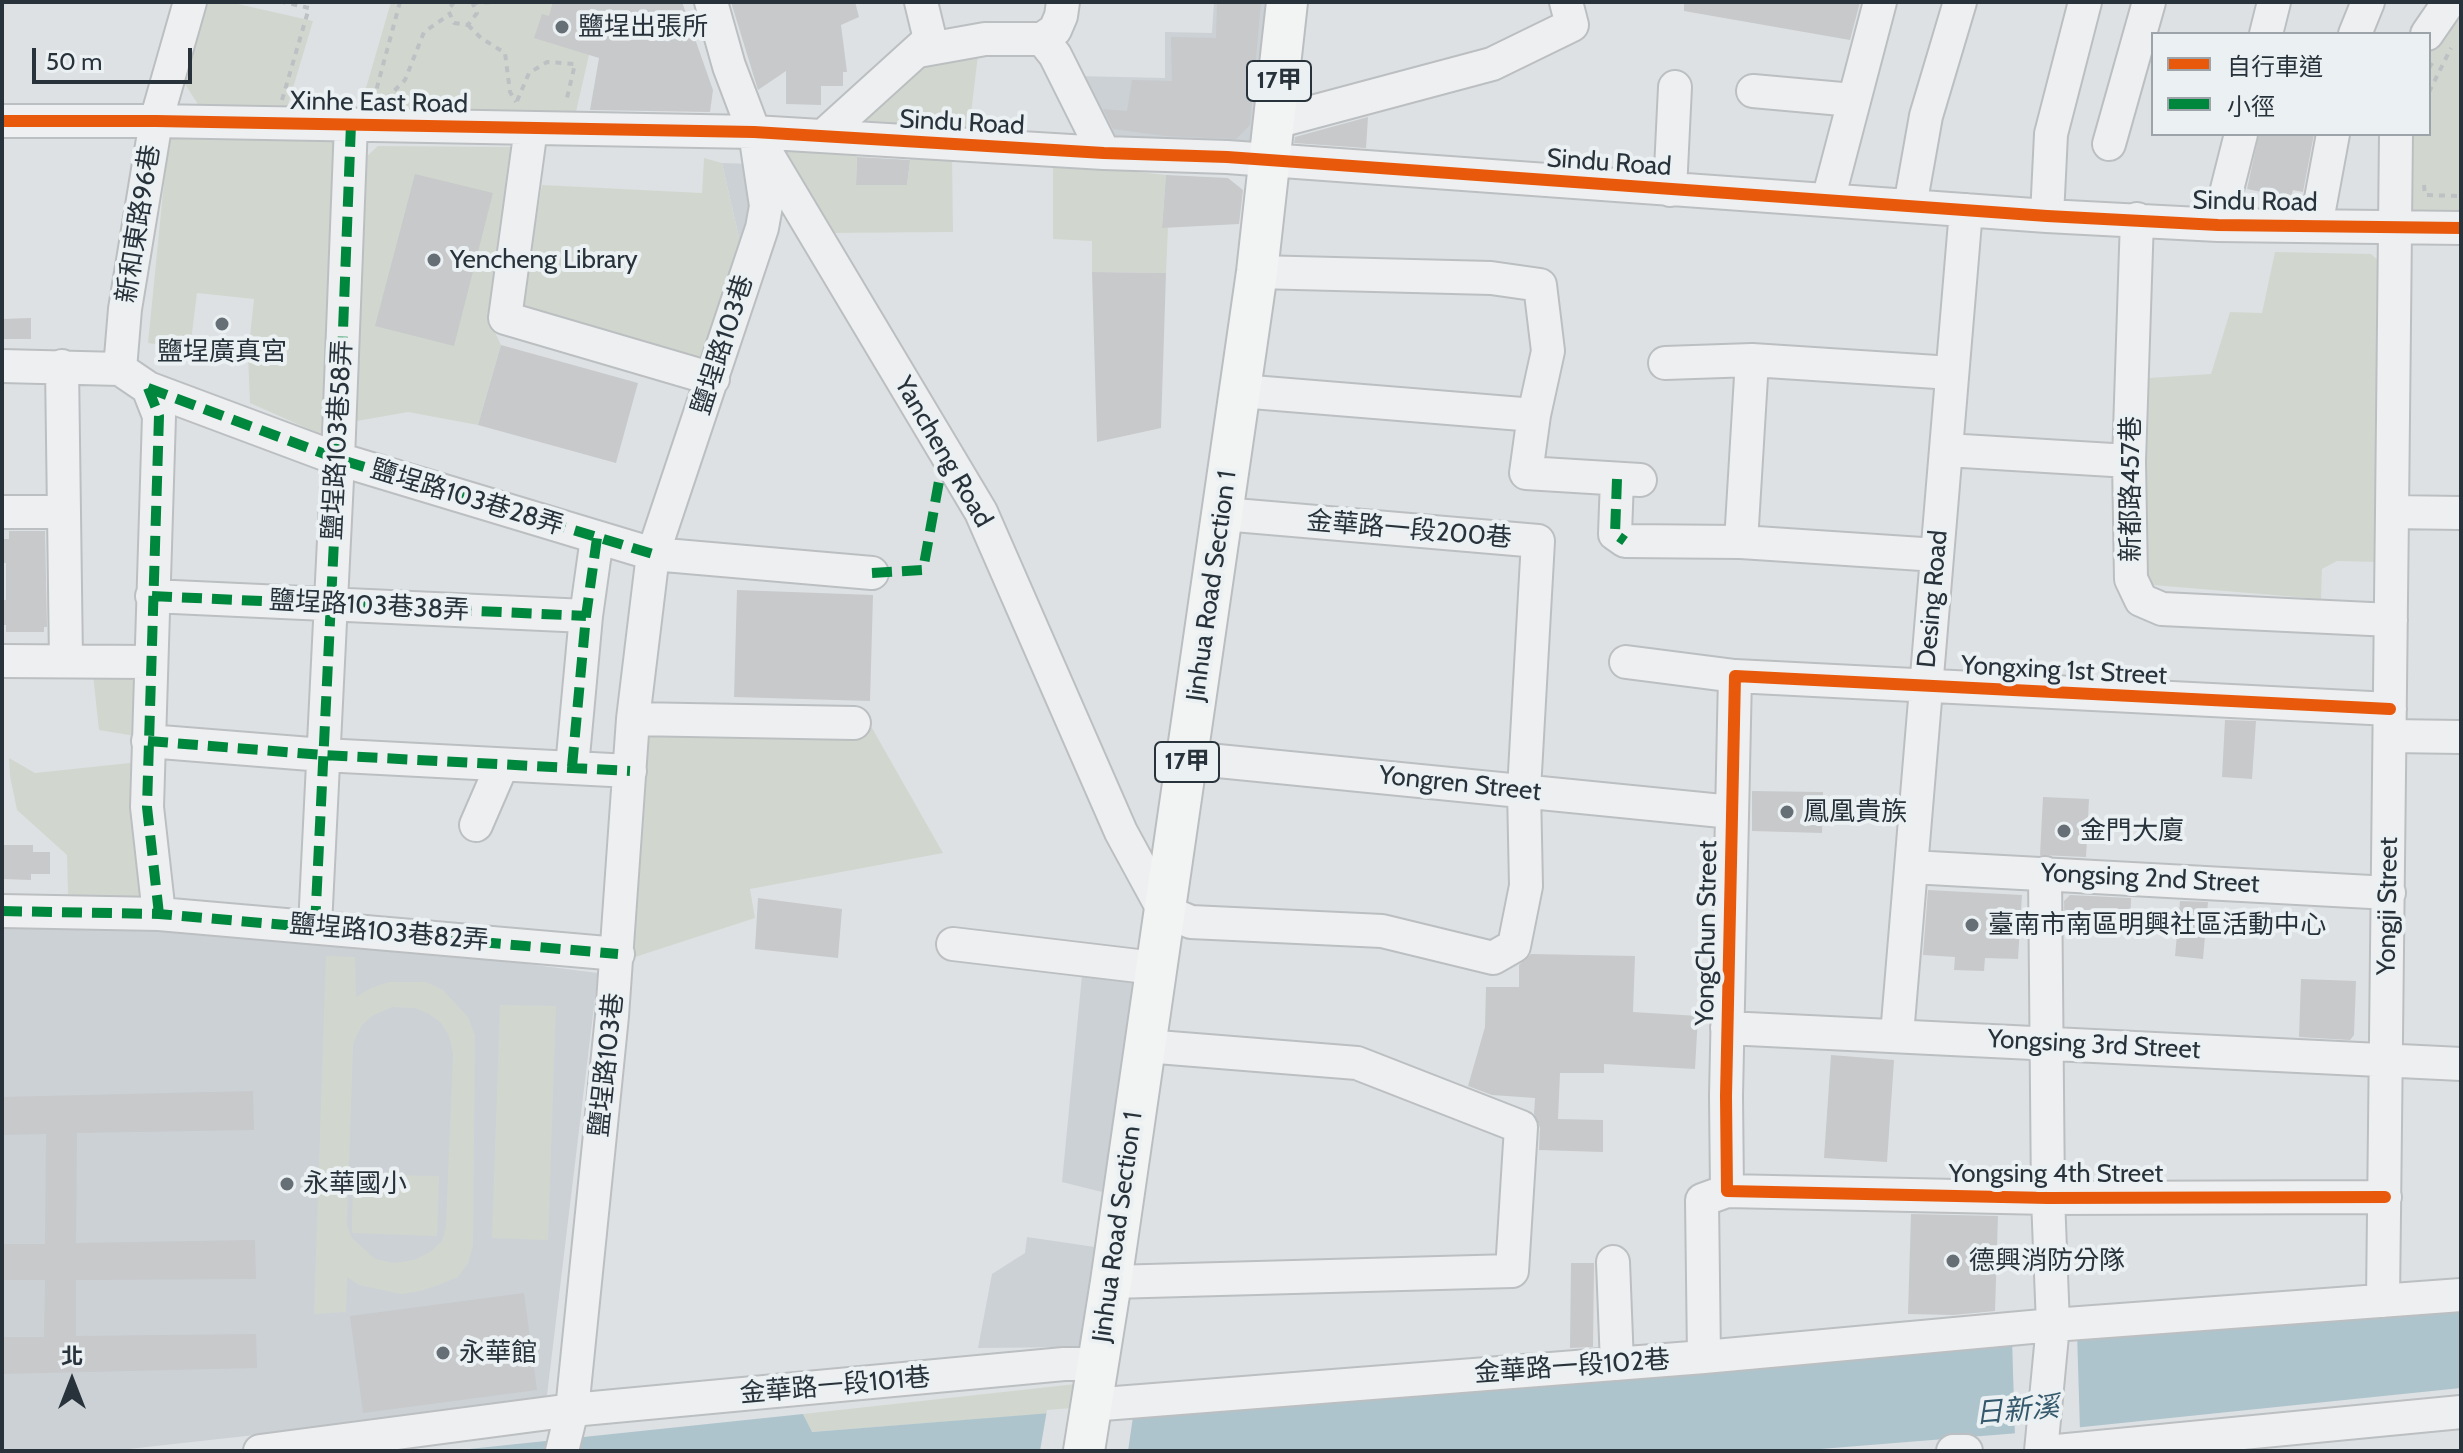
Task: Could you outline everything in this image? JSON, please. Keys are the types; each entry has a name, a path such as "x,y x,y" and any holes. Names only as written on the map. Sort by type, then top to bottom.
{"main road":[{"name":"Jinhua Road Section 1","path":"1090,1405 1111,1282 1257,272 1287,2"},
{"name":"17甲","path":"1084,1451 1090,1405"}],"street":[{"name":"新和東路96巷","path":"120,369 125,309 156,121 190,2"},
{"name":"Yancheng Road","path":"711,2 729,66 754,132 981,512 1121,832 1164,911"},
{"path":"823,136 930,39 921,2"},
{"path":"918,51 985,39 1042,39 1055,30 1063,2"},
{"path":"1273,141 1492,64 1572,25 1566,2"},
{"path":"1828,200 1880,2"},
{"path":"1910,206 1926,116 1960,2"},
{"path":"2047,216 2051,134 2085,2"},
{"path":"2109,144 2149,2"},
{"path":"2266,32 2274,2"},
{"path":"2356,32 2368,2"},
{"path":"2440,39 2449,2"},
{"path":"1042,39 1055,55 1104,153"},
{"path":"1670,190 1675,87"},
{"path":"1753,91 1853,100"},
{"name":"Xinhe East Road","path":"2,121 754,132"},
{"name":"鹽埕路103巷58弄","path":"315,926 351,124"},
{"path":"531,128 505,318 713,379"},
{"name":"Sindu Road","path":"754,132 1104,153 1273,141 1670,190 2218,225 2461,228"},
{"name":"鹽埕路103巷","path":"567,1429 618,954 633,719 653,554 762,228 766,206 754,132"},
{"path":"2218,225 2240,136"},
{"path":"2316,226 2333,136"},
{"name":"Yongji Street","path":"2383,1301 2396,136"},
{"name":"Desing Road","path":"1897,1035 1966,210"},
{"name":"新都路457巷","path":"2137,219 2129,461 2131,579 2141,600 2162,609 2391,620"},
{"path":"1257,272 1491,278 1540,285 1548,351 1534,415 1526,473 1629,480 1615,534 1625,541 1741,542 1937,555"},
{"path":"1665,363 1752,360 1952,373"},
{"path":"1741,542 1752,360"},
{"path":"2,366 120,369 148,388 159,416 147,807 159,914"},
{"path":"62,366 66,661"},
{"name":"鹽埕路103巷28弄","path":"148,388 338,459 653,554"},
{"path":"1240,391 1534,415"},
{"path":"1946,450 2129,461"},
{"path":"2,512 64,512"},
{"path":"2392,512 2461,513"},
{"name":"金華路一段200巷","path":"1223,514 1538,541 1524,790"},
{"path":"572,767 586,616 597,538"},
{"path":"653,554 872,573"},
{"name":"鹽埕路103巷38弄","path":"152,596 586,616"},
{"path":"2,661 150,662"},
{"name":"Yongxing 1st Street","path":"1626,662 1735,676 1926,686 2390,723 2461,737"},
{"name":"YongChun Street","path":"1727,1191 1727,1028 1735,676"},
{"path":"633,719 854,723"},
{"path":"148,741 323,755 630,771"},
{"name":"Yongren Street","path":"1188,758 1732,812"},
{"path":"476,825 502,765"},
{"path":"1164,911 1191,922 1382,931 1493,958 1514,946 1526,886 1524,790"},
{"name":"Yongsing 2nd Street","path":"1911,867 2389,893"},
{"path":"2041,1451 2053,1329 2048,1198 2045,873"},
{"name":"鹽埕路103巷82弄","path":"2,911 159,914 618,954"},
{"path":"953,944 1155,968"},
{"name":"Yongsing 3rd Street","path":"1727,1028 2461,1064"},
{"path":"1111,1282 1512,1271 1521,1127 1357,1063 1145,1046"},
{"path":"1704,1357 1702,1200 1727,1191"},
{"name":"Yongsing 4th Street","path":"1727,1191 2048,1198 2385,1197"},
{"path":"1613,1262 1617,1364"},
{"name":"金華路一段102巷","path":"1090,1405 2461,1295"},
{"name":"金華路一段101巷","path":"260,1451 567,1429 1064,1364 1097,1364"},
{"path":"2057,1451 2461,1412"},
{"path":"1953,1451 1966,1451"}],"path":[{"path":"275,123 309,8 283,2"},
{"path":"400,2 376,91 383,102 405,80 424,32 450,14"},
{"path":"454,2 448,10 454,23 468,25 481,38 505,53 510,92 516,103 529,73 547,62 575,64 566,104"},
{"path":"468,25 477,13 472,3 497,2"},
{"path":"2431,82 2440,39"},
{"path":"2423,180 2425,195 2461,196"}],"shaded area":[{"path":"208,2 229,2 313,21 287,108 199,106 185,84"},
{"path":"391,2 601,2 576,112 359,112"},
{"path":"1214,2 1265,2 1255,146 1106,139 1076,76 1165,78 1165,32 1212,33"},
{"path":"2461,3 2461,214 2404,212 2404,136 2431,136 2431,45"},
{"path":"979,47 968,138 845,129 921,58"},
{"path":"347,131 331,439 250,403 248,355 254,299 197,293 190,349 148,343 169,132"},
{"path":"378,146 512,147 489,319 501,345 478,425 408,412 357,421 366,157"},
{"path":"783,147 857,153 856,185 907,185 911,152 952,155 953,232 826,233"},
{"path":"704,158 722,163 740,242 710,372 521,310 542,185 702,193"},
{"path":"722,163 752,164 752,237 740,242"},
{"path":"1053,163 1166,175 1162,227 1168,228 1166,273 1092,272 1092,241 1053,239"},
{"path":"2275,252 2371,254 2380,262 2378,562 2337,561 2322,569 2321,599 2153,585 2143,567 2138,390 2149,378 2211,374 2230,312 2262,313"},
{"path":"93,675 143,676 141,737 99,730"},
{"path":"641,727 872,728 943,853 750,889 755,918 632,958"},
{"path":"9,758 35,773 139,762 146,907 68,894 67,855 17,810"},
{"name":"永華國小","path":"2,924 289,934 598,973 547,1395 534,1404 111,1451 2,1451"},
{"path":"326,956 355,957 356,997 389,982 426,982 443,990 468,1017 475,1035 473,1246 468,1263 458,1277 420,1291 401,1294 359,1285 347,1277 346,1312 314,1314","holes":["392,1007 415,1008 441,1023 449,1036 453,1053 446,1227 442,1241 430,1252 414,1260 394,1263 375,1259 352,1238 347,1225 353,1044 362,1025 372,1016"]},
{"path":"1083,965 1139,974 1102,1192 1062,1182"},
{"path":"500,1005 556,1006 548,1240 492,1238"},
{"path":"353,1174 439,1176 437,1236 352,1233"},
{"path":"1027,1237 1095,1247 1080,1347 978,1348 992,1274 1025,1253"},
{"path":"1076,1384 1074,1412 811,1432 803,1414"}],"water":[{"name":"日新溪","path":"2461,1301 2461,1388 2044,1431 1796,1451 450,1451 803,1414 812,1432"}],"pier":[{"path":"2077,1332 2080,1431 2015,1437 2012,1338"},
{"path":"1135,1403 1128,1451 1040,1451 1047,1410"}],"building":[{"path":"553,2 682,2 713,90 710,112 590,110 599,58 534,38 542,14 549,16"},
{"path":"731,2 855,2 859,17 841,25 847,72 843,72 843,86 821,86 821,105 786,104 786,71 758,90"},
{"path":"1217,2 1261,2 1250,125 1236,139 1165,136 1113,129 1103,109 1127,111 1132,80 1172,81 1171,37 1216,38"},
{"path":"1684,2 1860,2 1850,40 1684,11"},
{"path":"1368,117 1366,148 1294,143 1295,137"},
{"path":"2259,136 2314,136 2303,192 2293,190 2291,198 2247,189"},
{"path":"857,157 910,160 907,185 856,185"},
{"name":"Yencheng Library","path":"415,174 493,193 454,346 375,326"},
{"path":"1166,175 1228,178 1243,190 1239,224 1162,228"},
{"path":"1092,272 1166,273 1161,428 1097,442"},
{"path":"31,318 31,339 2,339 2,319"},
{"path":"501,345 638,383 616,463 478,425"},
{"path":"9,531 45,531 47,627 44,627 44,632 6,632 6,625 2,625 6,563 2,563 2,539 9,539"},
{"path":"737,590 873,595 870,701 734,697"},
{"path":"2225,720 2256,721 2252,779 2222,777"},
{"name":"鳳凰貴族","path":"1752,791 1823,792 1822,833 1752,831"},
{"name":"金門大廈","path":"2043,797 2089,799 2086,857 2040,855"},
{"path":"2,845 33,845 33,852 50,852 50,874 31,874 31,880 2,879"},
{"name":"臺南市南區明興社區活動中心","path":"1928,890 2022,895 2018,959 1985,958 1984,971 1954,970 1955,957 1923,955"},
{"path":"2070,895 2131,898 2130,935 2065,932 2064,901"},
{"path":"758,898 842,909 838,958 755,949"},
{"path":"2180,901 2208,902 2203,959 2175,956"},
{"path":"1531,954 1635,956 1633,1012 1698,1016 1695,1069 1604,1064 1604,1073 1560,1073 1558,1119 1603,1120 1603,1152 1539,1150 1540,1128 1534,1114 1535,1098 1492,1095 1468,1086 1485,1027 1486,987 1519,987 1519,965"},
{"path":"2301,979 2356,981 2354,1035 2350,1040 2299,1037"},
{"path":"1831,1055 1894,1060 1887,1162 1824,1158"},
{"path":"253,1091 254,1130 77,1133 76,1243 255,1240 256,1279 76,1280 76,1336 256,1334 257,1368 2,1374 2,1337 44,1337 45,1280 2,1280 2,1244 45,1244 46,1134 2,1135 2,1097"},
{"name":"德興消防分隊","path":"1911,1214 1998,1216 1995,1311 1953,1315 1908,1314"},
{"path":"1571,1263 1594,1263 1593,1347 1570,1348"},
{"name":"永華館","path":"524,1293 537,1390 363,1413 350,1316"}],"marked path":[{"path":"315,926 351,124"},
{"path":"148,388 338,459 653,554"},
{"path":"148,388 159,416 147,807 159,914"},
{"path":"872,573 923,570 941,470"},
{"path":"1617,479 1615,534 1625,541"},
{"path":"572,767 586,616 597,538"},
{"path":"152,596 586,616"},
{"path":"148,741 323,755 630,771"},
{"path":"2,911 159,914 618,954"}],"cycle path":[{"path":"2,121 754,132 1104,153 1227,157 2047,216 2218,225 2461,228"},
{"path":"2385,1197 2048,1198 1727,1191 1726,1096 1735,676 2390,709"}],"place":[{"name":"鹽埕出張所","path":"562,27"},
{"name":"Yencheng Library","path":"434,260"},
{"name":"鹽埕廣真宮","path":"222,324"},
{"name":"鳳凰貴族","path":"1787,812"},
{"name":"金門大廈","path":"2064,831"},
{"name":"臺南市南區明興社區活動中心","path":"1972,925"},
{"name":"永華國小","path":"287,1184"},
{"name":"德興消防分隊","path":"1953,1261"},
{"name":"永華館","path":"443,1353"}]}
